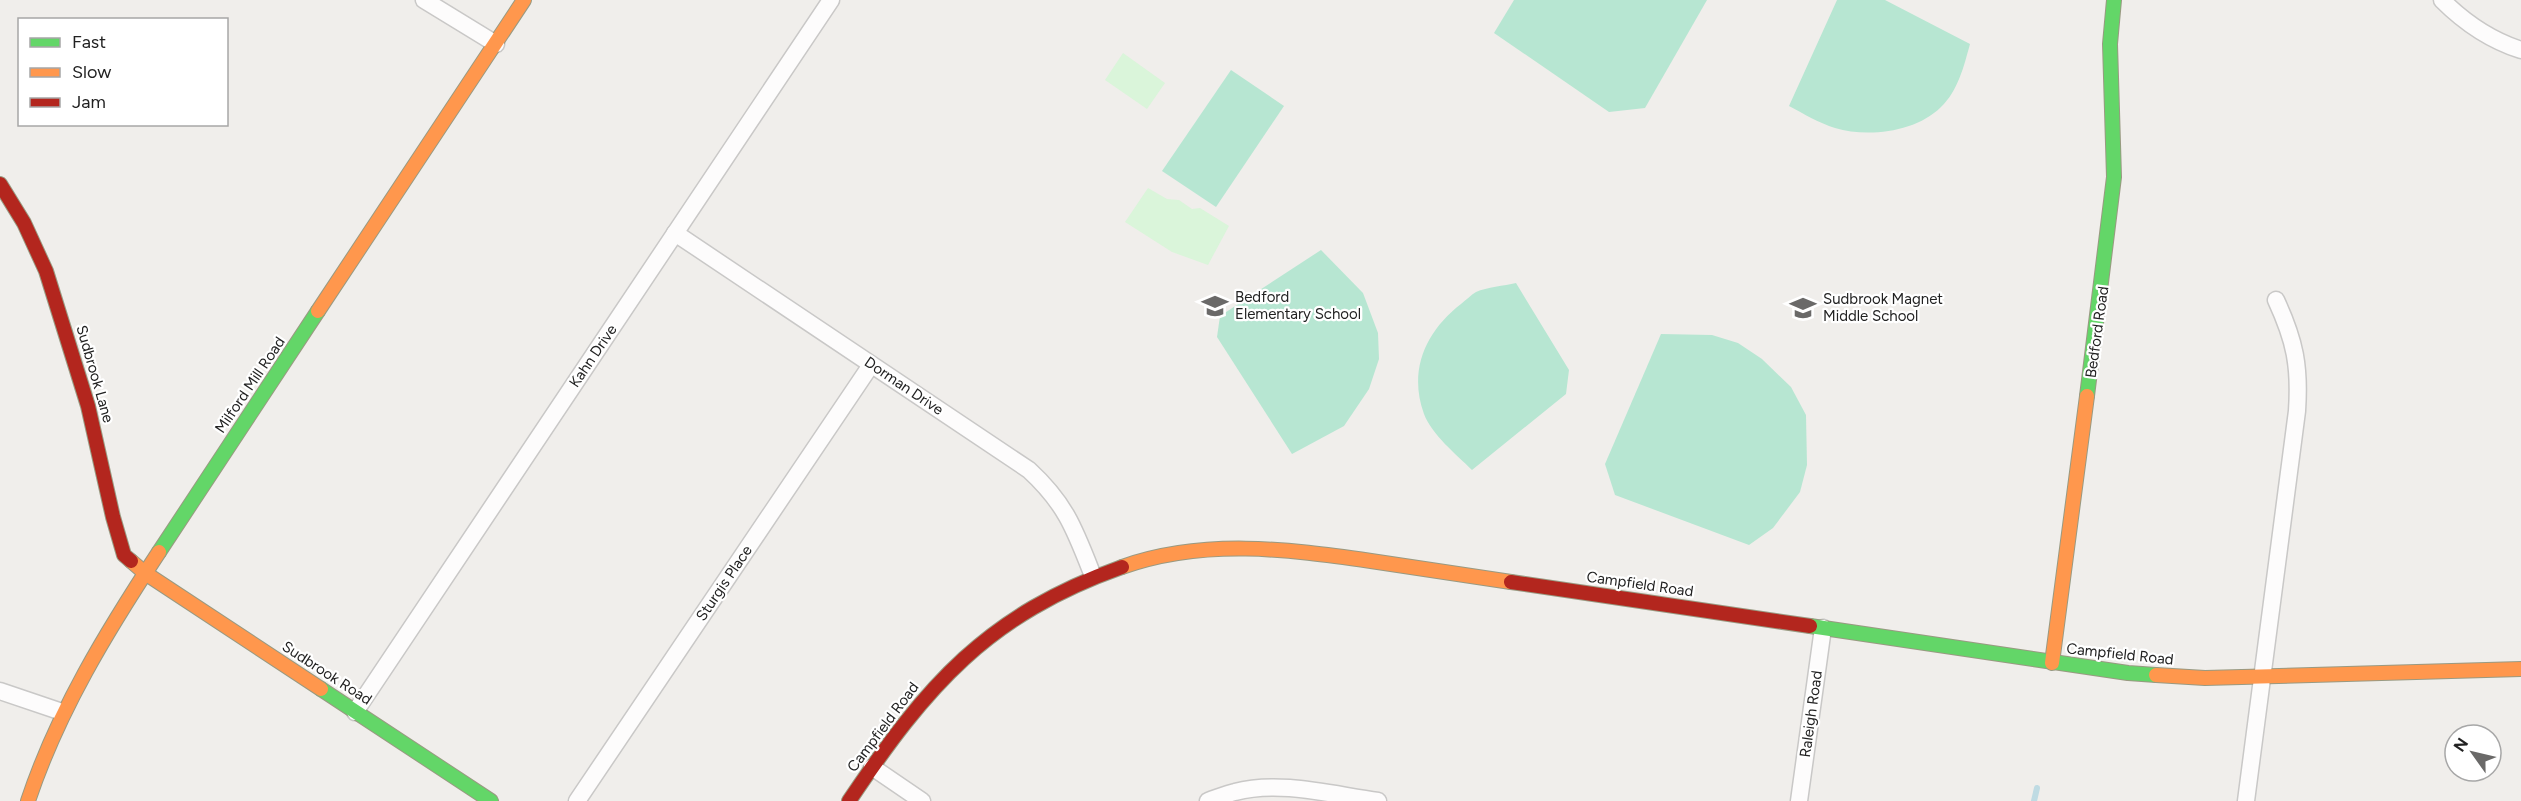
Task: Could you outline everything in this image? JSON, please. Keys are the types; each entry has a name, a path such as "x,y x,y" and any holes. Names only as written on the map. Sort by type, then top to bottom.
{"street":[{"path":"424,0 496,44"},
{"name":"Milford Mill Road","path":"28,801 47,744 62,712 145,573 524,0"},
{"name":"Kahn Drive","path":"355,712 831,0"},
{"name":"Bedford Road","path":"2052,663 2114,177 2110,44 2114,0"},
{"path":"2442,0 2470,24 2490,37 2521,50"},
{"name":"Sudbrook Lane","path":"0,184 24,223 46,272 88,406 113,518 124,555 145,573"},
{"name":"Dorman Drive","path":"675,232 1029,470 1045,485 1070,519 1093,576"},
{"path":"2246,801 2264,676 2299,382 2290,332 2276,300"},
{"name":"Sturgis Place","path":"577,801 871,365"},
{"name":"Campfield Road","path":"849,801 920,701 961,658 1000,626 1045,598 1093,576 1155,557 1213,548 1264,548 1328,555 2052,663 2169,676 2264,676 2521,669"},
{"name":"Sudbrook Road","path":"145,573 491,801"},
{"name":"Raleigh Road","path":"1799,801 1823,628"},
{"path":"0,691 62,712"},
{"path":"872,766 922,801"},
{"path":"1209,801 1236,791 1264,788 1296,789 1378,801"}],"green space":[{"path":"1514,0 1707,0 1645,108 1609,112 1494,33"},
{"path":"1837,0 1885,0 1970,44 1963,69 1947,101 1919,122 1891,131 1876,132 1835,128 1789,106"},
{"path":"1123,53 1165,83 1147,109 1105,80"},
{"path":"1231,70 1284,106 1216,207 1162,171"},
{"path":"1148,188 1167,199 1179,200 1192,209 1200,208 1229,226 1208,265 1172,252 1125,222"},
{"path":"1321,250 1363,293 1378,333 1379,359 1369,389 1344,426 1292,454 1217,337 1220,316"},
{"path":"1516,283 1569,370 1566,394 1472,470 1445,444 1428,422 1420,398 1419,367 1423,353 1438,326 1470,296 1490,288"},
{"path":"1661,334 1712,335 1738,343 1762,359 1791,387 1806,415 1807,465 1800,492 1773,528 1749,545 1615,495 1605,464"}],"waterway":[{"path":"2034,801 2037,788"}],"traffic: fast":[{"path":"2087,396 2114,177 2110,44 2114,0"},
{"path":"159,552 318,311"},
{"path":"1810,626 2128,673 2156,675"},
{"path":"321,689 491,801"}],"traffic: slow":[{"path":"318,311 524,0"},
{"path":"2052,663 2087,396"},
{"path":"1122,567 1184,552 1215,549 1277,550 1511,582"},
{"path":"28,801 54,735 85,672 159,552"},
{"path":"131,561 145,573 321,689"},
{"path":"2156,675 2205,678 2521,669"}],"traffic: jam":[{"path":"0,184 24,223 46,271 88,406 124,555 131,561"},
{"path":"849,801 906,722 964,658 1033,608 1075,586 1122,567"},
{"path":"1511,582 1810,626"}],"place":[{"name":"Bedford Elementary School","path":"1215,306"},
{"name":"Sudbrook Magnet Middle School","path":"1803,308"}]}
